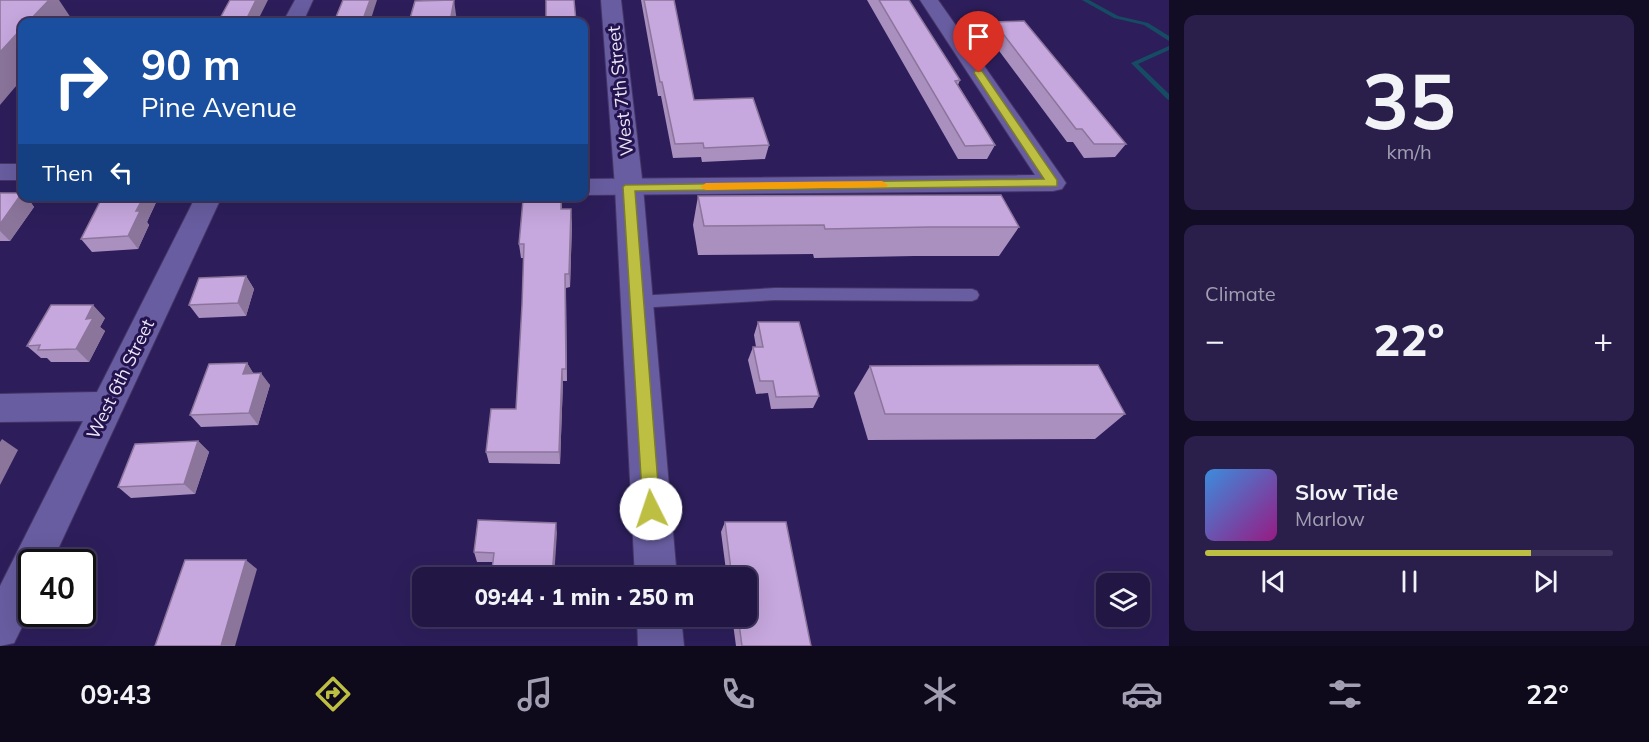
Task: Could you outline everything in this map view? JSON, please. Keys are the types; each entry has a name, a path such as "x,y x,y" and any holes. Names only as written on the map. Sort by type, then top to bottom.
{"street":[{"path":"295,18 304,0"},
{"name":"West 7th Street","path":"611,0 629,187 655,567"},
{"path":"588,187 1053,183 929,0"},
{"path":"0,172 18,172"},
{"name":"West 6th Street","path":"39,549 207,201"},
{"path":"0,408 106,406"},
{"name":"West 6th Street","path":"0,629 18,592"},
{"path":"660,627 661,646"}],"lane":[{"path":"637,302 775,294 972,295"}],"building":[{"path":"0,0 49,0 32,18 18,18 18,32 0,52"},
{"path":"230,0 256,0 247,18 220,18"},
{"path":"343,0 370,0 363,18 336,18"},
{"path":"454,0 451,18 410,18 415,1"},
{"path":"546,0 574,0 576,18 546,18"},
{"path":"644,0 674,0 694,100 753,98 769,145 704,148 703,143 675,144"},
{"path":"879,0 909,0 960,80 955,81 995,145 965,146"},
{"path":"1024,21 1126,144 1094,144 1082,129 1076,129 994,22"},
{"path":"0,193 18,193 18,199 0,224"},
{"path":"1001,195 1019,227 825,229 824,225 704,226 698,196"},
{"path":"100,201 141,201 136,211 140,211 128,236 81,239"},
{"path":"523,201 561,201 561,209 571,209 569,274 565,274 566,369 562,369 559,452 486,452 491,409 516,409 524,244 519,244"},
{"path":"246,276 238,303 189,305 199,278"},
{"path":"51,305 93,305 86,319 93,318 76,349 38,350 40,345 27,346"},
{"path":"758,322 799,322 819,396 776,397 773,381 760,381 753,347 763,347"},
{"path":"247,363 243,374 261,373 249,413 190,415 209,364"},
{"path":"1098,365 1125,414 885,414 870,366"},
{"path":"198,441 184,484 118,487 135,444"},
{"path":"478,520 556,523 553,567 492,567 494,553 474,552"},
{"path":"725,522 786,522 811,646 742,646 739,627 757,627 757,567 731,567"},
{"path":"185,560 246,560 221,646 155,646"}],"waterway":[{"path":"1085,0 1116,17 1146,24 1169,39"},
{"path":"1169,48 1134,63 1169,98"}],"slow traffic":[{"path":"706,187 882,185"}],"route":[{"path":"651,509 629,187 1053,183 979,73"}]}
